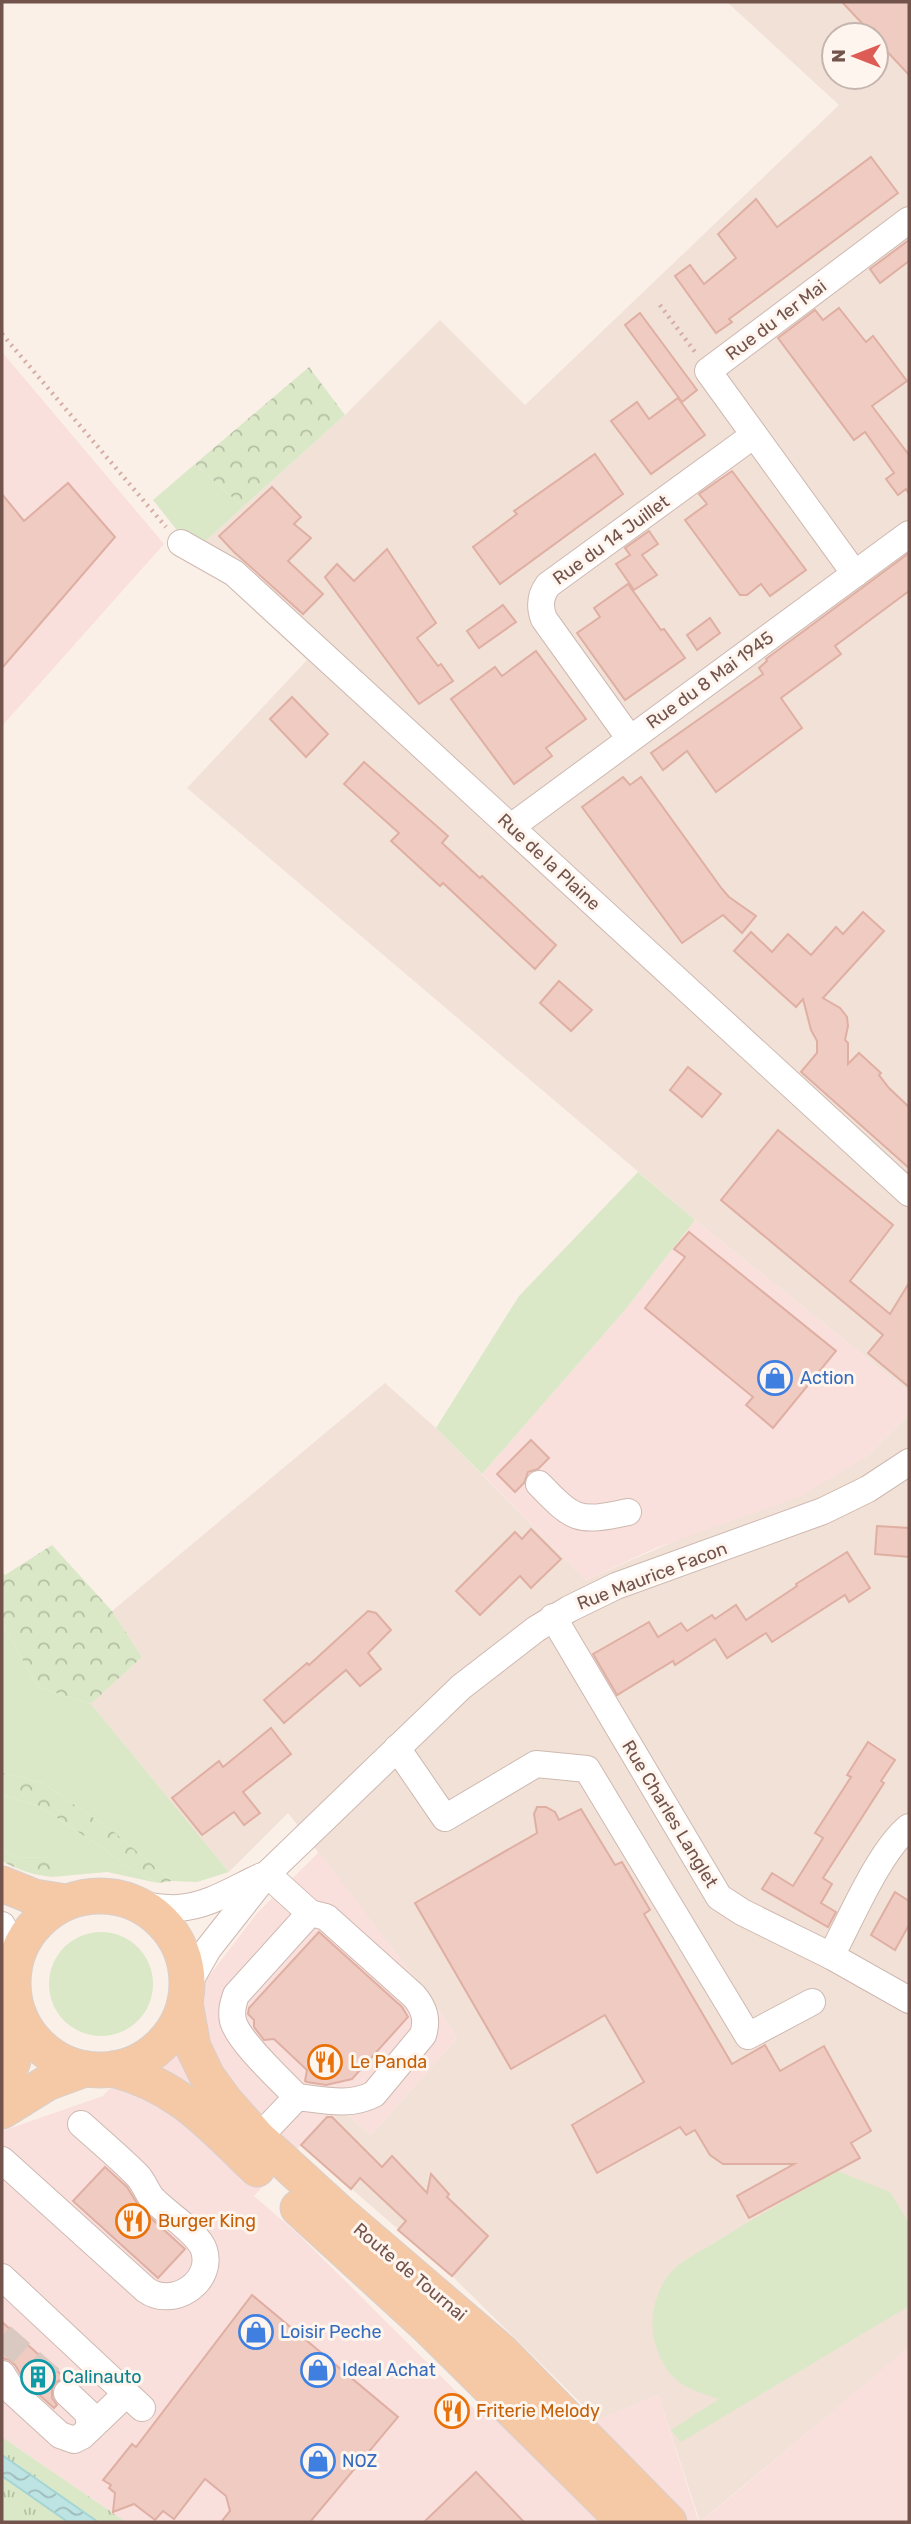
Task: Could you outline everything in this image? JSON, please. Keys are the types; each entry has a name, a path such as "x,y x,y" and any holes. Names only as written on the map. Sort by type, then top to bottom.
{"main road":[{"path":"2,1884 34,1897 66,1902"},
{"path":"2,2084 16,2049 12,1979 24,1940 38,1921 66,1902 90,1896 127,1900 159,1919 175,1938 184,1961 186,1994 170,2035 154,2052 110,2067 58,2078 2,2111"},
{"path":"12,1979 30,2035 45,2051 64,2062 110,2067"},
{"name":"Route de Tournai","path":"186,1994 193,2047 207,2076 258,2138 339,2212 501,2351 669,2522"},
{"name":"Route de Tournai","path":"110,2067 163,2087 197,2112 419,2318 625,2522"}],"street":[{"name":"Rue du 1er Mai","path":"855,574 708,371 909,220"},
{"name":"Rue du 14 Juillet","path":"630,739 544,619 540,610 543,591 754,435"},
{"name":"Rue du 8 Mai 1945","path":"511,827 909,534"},
{"name":"Rue de la Plaine","path":"181,543 234,573 909,1193"},
{"name":"Rue Maurice Facon","path":"186,1994 208,1949 267,1874 478,1671 554,1617 616,1586 822,1511 868,1489 909,1462"},
{"path":"538,1483 564,1509 581,1518 602,1518 628,1512"},
{"name":"Rue Charles Langlet","path":"554,1617 719,1897 742,1912 831,1956 909,2000"},
{"path":"397,1748 445,1818 536,1764 586,1769 748,2036 811,2002"},
{"path":"831,1956 881,1861 909,1827"},
{"name":"Rue Maurice Facon","path":"139,1905 168,1908 192,1906 215,1899 267,1874"},
{"path":"267,1874 310,1913 326,1917 414,1996 424,2011 426,2027 423,2035 374,2094 348,2102 297,2097 241,2036 234,2022 232,2008 236,1994 310,1913"},
{"path":"2,1926 13,1949 12,1979"},
{"path":"110,2067 153,2068 169,2076 214,2111 477,2356 642,2522"},
{"path":"258,2138 297,2097"},
{"path":"2,2160 146,2290 164,2298 184,2293 199,2278 204,2267 205,2255 201,2244 151,2197 138,2176 81,2124"},
{"path":"2,2277 134,2401 90,2428 78,2439 65,2438 14,2393 2,2374"},
{"path":"67,2393 88,2413 90,2428"}],"path":[{"path":"660,305 708,371"},
{"path":"2,334 181,543"}],"shaded area":[{"path":"727,2 909,2 909,1392 695,1220 187,788 307,660 223,581 200,546 345,415 440,320 525,405 839,105 824,91 890,91 890,21 820,21 820,88"},
{"path":"2,352 164,544 2,726"},
{"path":"695,1220 909,1392 909,1414 866,1457 801,1496 656,1548 586,1580 482,1474 625,1310"},
{"path":"385,1383 436,1428 586,1580 866,1457 909,1414 909,2348 700,2522 658,2395 598,2420 452,2276 301,2145 337,2106 371,2135 457,2038 432,2000 288,1813 229,1872 91,1704 142,1657 112,1611"},
{"path":"319,1852 432,2000 457,2038 371,2135 337,2106 254,2196 297,2233 473,2408 597,2420 658,2395 699,2522 126,2522 2,2437 2,2131 103,2096 196,1993 258,1912"},
{"path":"909,2347 909,2522 700,2522 732,2496"}],"green space":[{"path":"309,367 345,415 243,507 195,464"},
{"path":"195,464 243,507 200,546 184,539 153,500"},
{"path":"638,1172 695,1220 625,1310 482,1474 436,1428 519,1296"},
{"path":"52,1545 112,1611 142,1657 91,1704 38,1687 2,1623 2,1572 5,1575"},
{"path":"2,1623 38,1687 91,1704 229,1872 197,1882 172,1881 114,1832 43,1783 2,1773"},
{"path":"2,1773 43,1783 114,1832 172,1881 158,1883 124,1865 39,1806 2,1795"},
{"path":"2,1795 39,1806 124,1865 158,1883 107,1872 52,1877 52,1858 15,1857 2,1849"},
{"path":"2,1849 15,1857 53,1858 52,1877 26,1872 2,1861"},
{"path":"101,1932 121,1936 138,1947 149,1964 153,1984 149,2004 138,2021 121,2032 101,2036 81,2032 64,2021 53,2004 49,1984 53,1964 64,1947 81,1936"},
{"path":"837,2171 890,2192 909,2223 909,2306 681,2442 671,2430 719,2399 678,2381 659,2356 653,2333 653,2313 658,2293 668,2275 689,2257"},
{"path":"2,2437 126,2522 2,2522"}],"water":[{"path":"2,2455 98,2522 68,2522 2,2476"}],"building":[{"path":"842,2 909,2 909,75 890,55 890,21 860,21"},
{"path":"871,157 898,193 729,319 732,322 716,333 675,276 690,265 704,284 736,258 718,234 756,199 777,227"},
{"path":"909,240 909,261 880,283 870,269"},
{"path":"839,308 866,342 873,336 907,381 872,406 909,455 909,494 906,489 898,495 886,479 894,473 865,432 854,440 778,338 815,310 823,320"},
{"path":"640,313 697,390 682,402 625,325"},
{"path":"678,398 705,435 651,474 611,421 637,402 649,419"},
{"path":"595,454 623,494 500,584 473,547 517,514 514,511"},
{"path":"732,471 806,570 770,596 761,584 747,595 740,595 685,520 707,504 699,494"},
{"path":"68,483 115,537 2,668 2,494 24,521"},
{"path":"272,487 301,517 294,524 311,538 288,561 323,594 303,614 219,536"},
{"path":"649,531 658,544 642,555 657,575 634,590 616,564 630,555 625,548"},
{"path":"387,549 436,623 417,638 453,681 419,704 325,577 337,564 354,581"},
{"path":"909,553 909,591 835,646 841,654 781,698 802,728 716,792 687,751 663,770 651,753 763,674 759,668 766,659"},
{"path":"628,584 685,658 625,700 577,633 600,617 594,608"},
{"path":"503,605 516,622 479,648 467,631"},
{"path":"710,618 720,633 697,650 687,635"},
{"path":"536,651 586,719 546,748 552,756 514,784 451,699 495,667 502,676"},
{"path":"292,697 328,734 306,757 270,719"},
{"path":"364,762 448,836 442,843 556,945 535,969 443,883 440,886 391,841 399,833 344,784"},
{"path":"623,777 630,785 641,777 722,889 756,916 742,933 723,915 682,943 582,807"},
{"path":"863,912 884,931 823,998 840,1008 847,1017 845,1040 848,1043 848,1064 859,1053 881,1073 879,1075 889,1088 909,1107 909,1168 801,1072 817,1053 817,1041 811,1030 803,999 796,1007 734,951 751,932 772,952 788,934 811,955 836,927 843,934"},
{"path":"559,981 592,1010 571,1031 540,1003"},
{"path":"688,1067 721,1094 702,1117 670,1090"},
{"path":"778,1130 893,1225 850,1281 890,1314 909,1283 909,1387 868,1353 883,1335 721,1200"},
{"path":"689,1232 836,1351 773,1428 746,1405 753,1397 645,1308 685,1257 674,1249"},
{"path":"531,1440 549,1458 538,1469 528,1472 524,1483 515,1492 497,1474"},
{"path":"877,1526 909,1528 909,1557 875,1554"},
{"path":"531,1529 561,1559 531,1588 520,1576 480,1615 456,1591 515,1532 522,1539"},
{"path":"847,1552 870,1588 849,1602 845,1595 772,1642 766,1633 727,1658 715,1639 675,1665 673,1661 617,1695 593,1654 649,1622 658,1637 681,1623 687,1631 712,1615 715,1619 736,1605 746,1620"},
{"path":"368,1611 376,1613 391,1630 368,1653 381,1669 360,1686 346,1670 284,1723 264,1700 307,1663 309,1665"},
{"path":"271,1728 291,1754 243,1792 260,1813 244,1825 234,1812 202,1835 172,1798 219,1761 223,1767"},
{"path":"868,1742 895,1760 881,1781 884,1783 823,1878 832,1884 821,1903 836,1912 828,1927 762,1889 772,1873 793,1886 823,1838 815,1833 851,1777 847,1775"},
{"path":"537,1807 546,1807 555,1812 559,1820 581,1809 615,1865 622,1862 650,1910 644,1914 732,2064 765,2045 780,2071 824,2046 871,2131 851,2143 860,2158 749,2218 737,2196 794,2164 723,2164 710,2155 695,2130 686,2135 680,2127 597,2173 572,2125 644,2082 605,2015 511,2069 415,1903 537,1833 534,1814"},
{"path":"895,1892 909,1901 909,1925 895,1950 871,1935"},
{"path":"319,1932 402,2007 408,2017 352,2079 326,2085 305,2081 307,2070 274,2039 264,2040 248,2014 249,2008"},
{"path":"327,2117 332,2117 382,2167 392,2156 427,2193 431,2174 449,2194 447,2197 488,2236 452,2276 398,2230 406,2221 360,2178 351,2189 301,2145"},
{"name":"Burger King","path":"105,2167 127,2187 140,2208 185,2249 158,2278 73,2201"},
{"path":"252,2295 398,2417 310,2522 221,2522 230,2511 226,2496 205,2479 174,2519 163,2511 155,2520 134,2504 113,2512 115,2493 109,2488 111,2485 103,2480 132,2444 136,2447"},
{"name":"Calinauto","path":"2,2322 65,2378 56,2382 52,2389 52,2398 57,2405 54,2408 26,2383 15,2365 2,2358"},
{"path":"476,2472 524,2522 424,2522"}],"tunnel":[{"path":"2,2336 67,2393"}],"place":[{"name":"Action","path":"775,1378"},
{"name":"Le Panda","path":"325,2062"},
{"name":"Burger King","path":"133,2221"},
{"name":"Loisir Peche","path":"256,2332"},
{"name":"Ideal Achat","path":"318,2370"},
{"name":"Calinauto","path":"38,2377"},
{"name":"Friterie Melody","path":"452,2411"},
{"name":"NOZ","path":"318,2461"}]}
